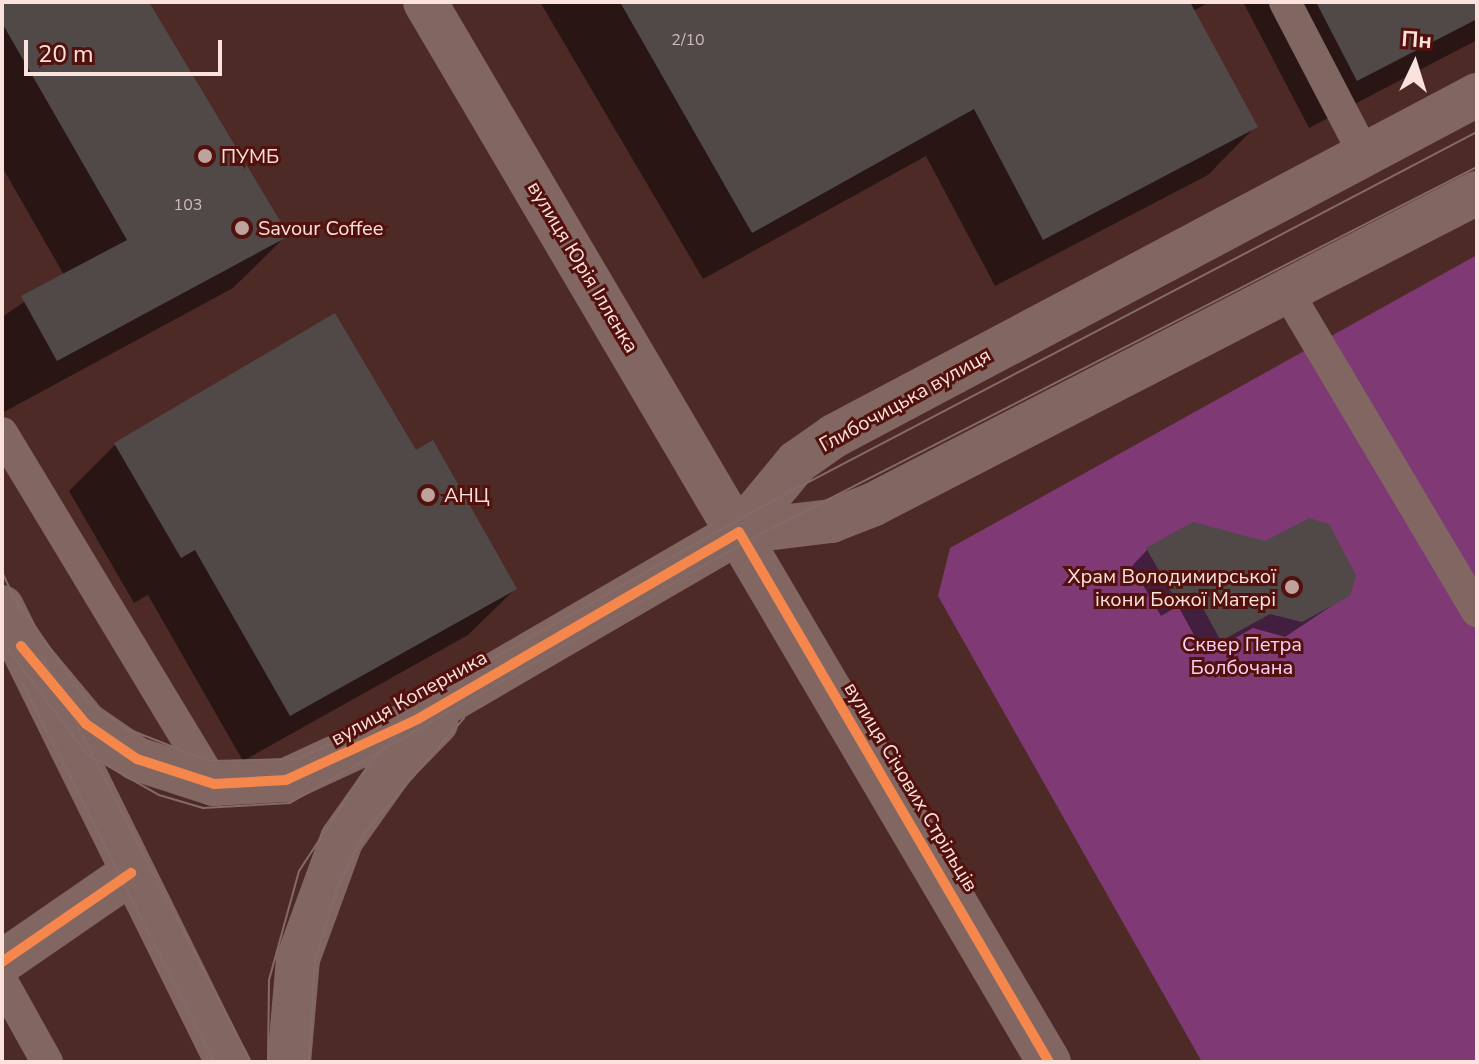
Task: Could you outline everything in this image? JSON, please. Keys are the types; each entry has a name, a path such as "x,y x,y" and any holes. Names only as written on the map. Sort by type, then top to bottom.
{"main road":[{"name":"вулиця Юрія Іллєнка","path":"425,2 739,532"},
{"name":"Глибочицька вулиця","path":"739,532 797,462 834,436 1477,95"},
{"path":"739,532 831,521 872,505 1477,193"},
{"name":"вулиця Коперника","path":"21,646 86,724 137,759 214,784 286,780 418,719 739,532"},
{"name":"вулиця Січових Стрільців","path":"739,532 1049,1062"},
{"path":"2,607 227,1062"},
{"name":"вулиця Коперника","path":"289,1062 292,984 342,839 418,740 509,664"},
{"path":"2,962 131,873"}],"lane":[{"path":"1285,2 1364,154"},
{"path":"1288,293 1477,611"},
{"path":"2,433 214,784"},
{"path":"2,981 47,1062"}],"green space":[{"name":"Сквер Петра Болбочана","path":"1477,255 1477,1062 1202,1062 938,596 950,548"}],"building":[{"path":"2,2 149,2 289,236 57,361 21,296 127,240 2,23"},
{"path":"620,2 1190,2 1258,127 1043,240 974,109 752,233"},
{"path":"1316,2 1477,2 1477,19 1357,81"},
{"path":"335,313 416,450 433,440 517,589 290,716 195,550 181,558 114,443"},
{"name":"Храм Володимирської ікони Божої Матері","path":"1309,518 1329,524 1356,575 1350,596 1302,622 1270,614 1221,641 1194,592 1177,602 1146,548 1193,522 1265,541"}],"tram line":[{"path":"16,599 87,701 125,728 209,761 297,759 381,722 759,508 1477,132"},
{"path":"6,646 87,754 159,795 203,808 290,803 745,542 1477,167"},
{"path":"2,572 20,610"},
{"path":"42,657 251,1062"},
{"path":"23,684 214,1062"},
{"path":"268,1062 269,980 299,871 371,761 426,707"},
{"path":"309,1062 315,960 338,886 365,832 464,718"}],"cycle path":[{"path":"21,646 86,724 137,759 214,784 286,780 418,719 739,532 1049,1062"},
{"path":"2,962 131,873"}],"place":[{"name":"ПУМБ","path":"205,156"},
{"name":"Savour Coffee","path":"242,228"},
{"name":"АНЦ","path":"428,495"},
{"name":"Храм Володимирської ікони Божої Матері","path":"1292,587"}]}
